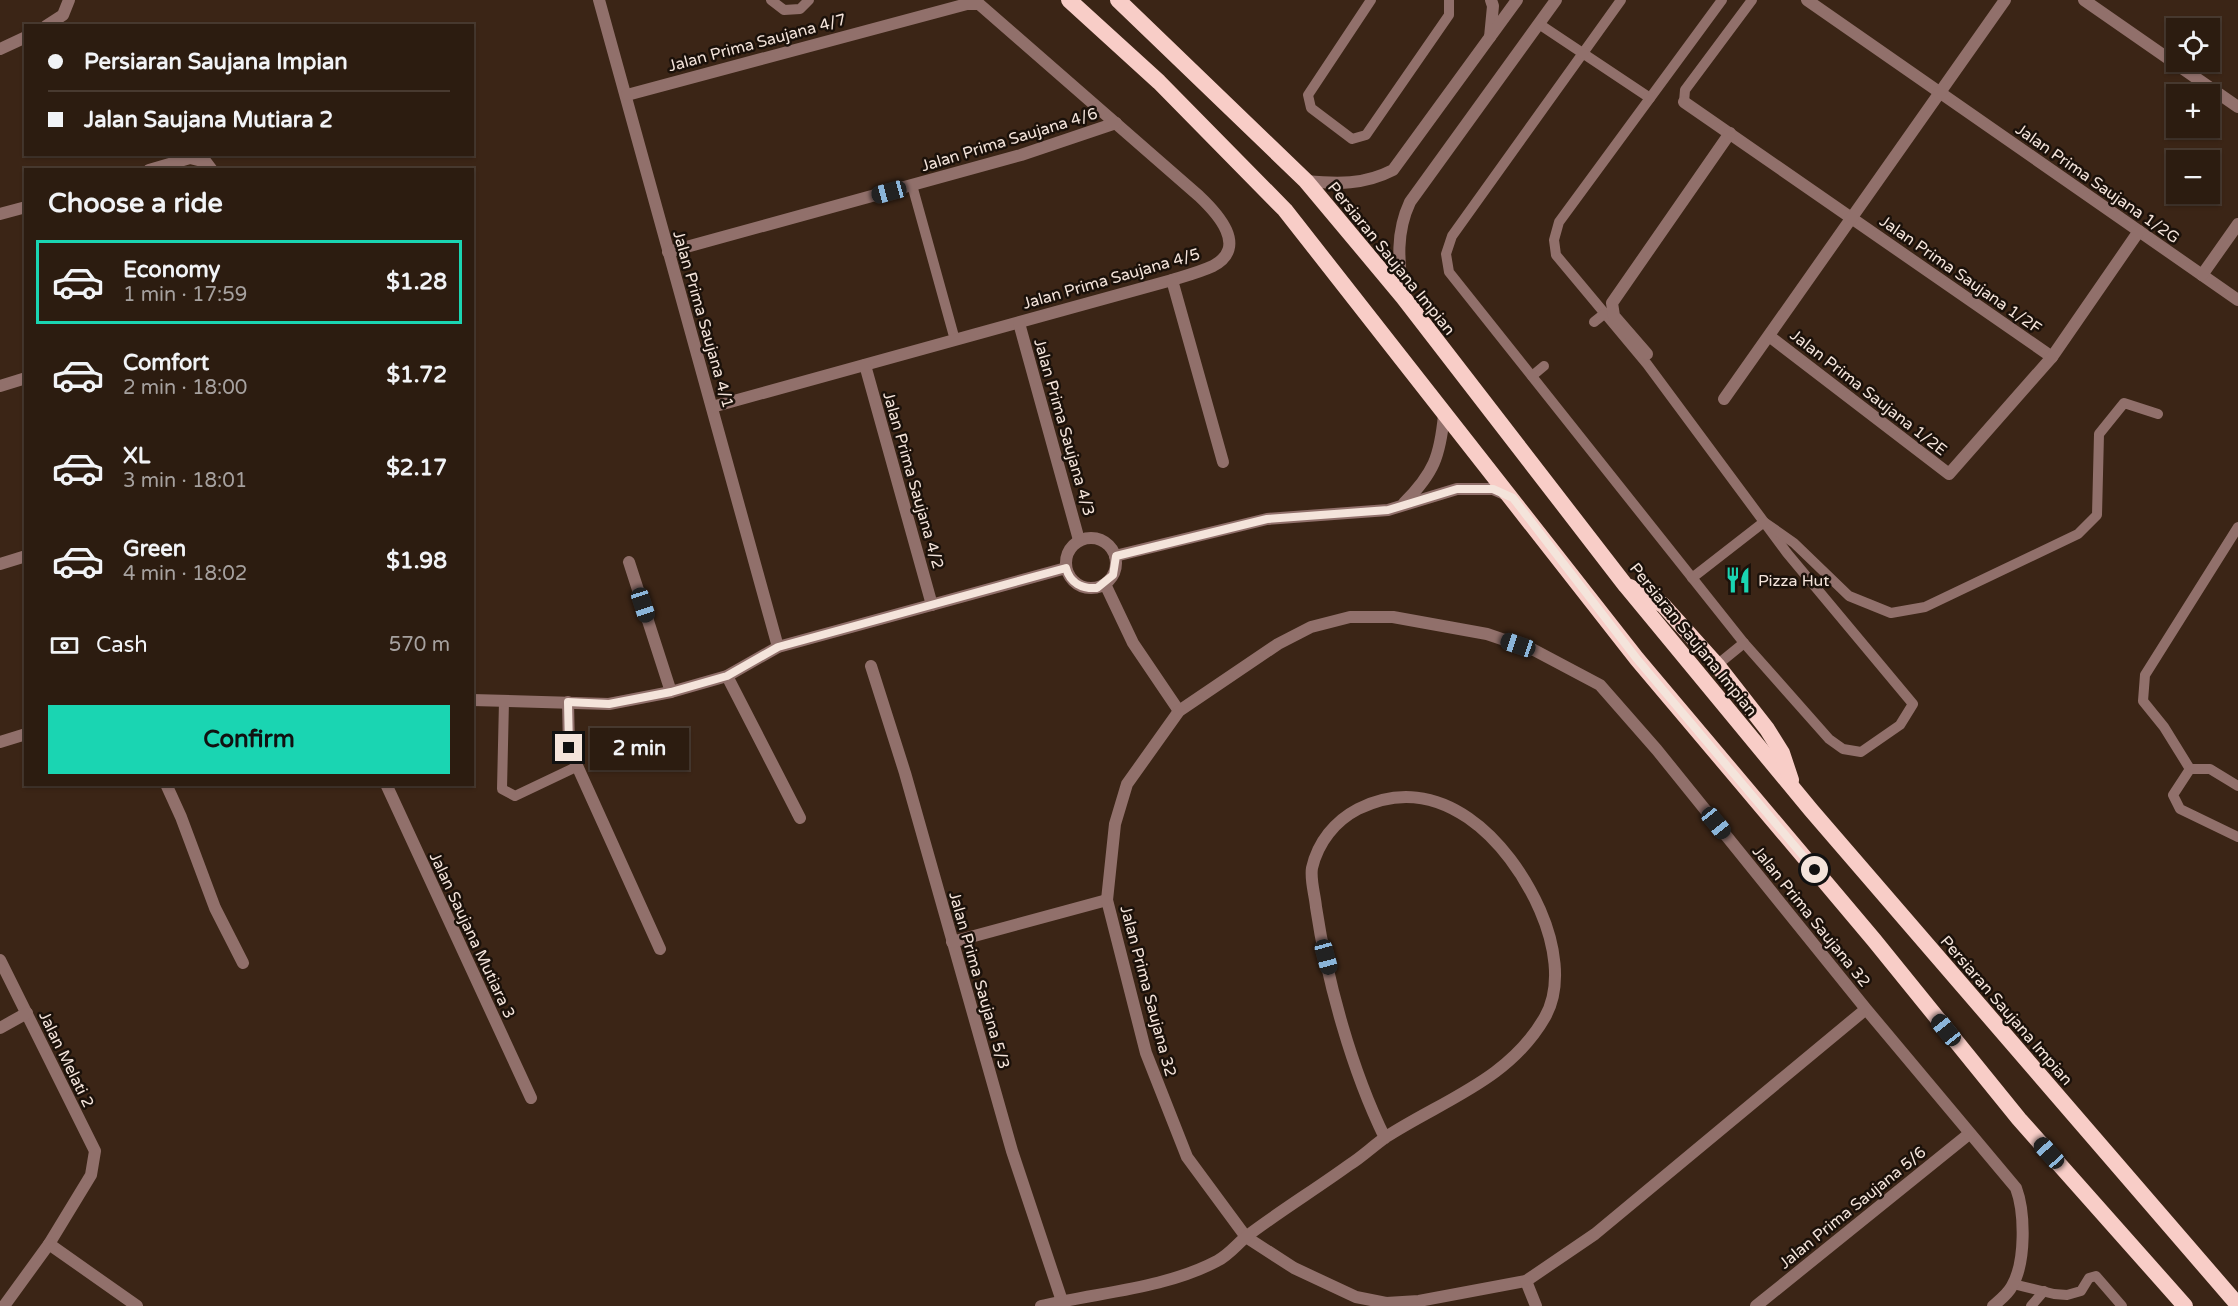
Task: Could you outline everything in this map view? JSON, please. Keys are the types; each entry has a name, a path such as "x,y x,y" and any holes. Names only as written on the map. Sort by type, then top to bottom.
{"highway":[{"path":"1069,0 1159,82 1285,210 1637,659 1881,949 2019,1119 2185,1306"},
{"name":"Persiaran Saujana Impian","path":"1118,0 1306,181 1403,297 1626,586 1794,789 2238,1305"},
{"path":"1626,586 1663,605 1717,666 1767,729 1782,753 1794,789"}],"street":[{"path":"49,24 63,15 69,0"},
{"name":"Jalan Prima Saujana 4/1","path":"599,0 778,647"},
{"path":"1490,37 1493,6 1491,0"},
{"path":"1306,181 1358,183 1376,179 1393,170 1517,0"},
{"path":"1403,297 1398,238 1410,202 1556,0"},
{"name":"Jalan Prima Saujana 1/2G","path":"1807,0 2238,300"},
{"path":"1724,399 2005,0"},
{"path":"2084,0 2238,107"},
{"name":"Jalan Prima Saujana 4/7","path":"627,95 967,4"},
{"name":"Jalan Prima Saujana 4/5","path":"712,407 1172,280 1213,266 1221,260 1229,238 1227,229 1213,209 990,11 979,4 967,4"},
{"path":"0,49 24,38"},
{"name":"Jalan Prima Saujana 1/2F","path":"1684,102 2052,357"},
{"name":"Jalan Prima Saujana 4/6","path":"668,252 1021,155 1116,123"},
{"path":"1647,354 1614,316 1612,303 1730,133"},
{"path":"156,168 190,158 206,162 210,168"},
{"path":"0,214 24,208"},
{"path":"2202,275 2238,224"},
{"path":"2052,357 2139,231"},
{"path":"1172,280 1222,462"},
{"name":"Jalan Prima Saujana 4/3","path":"1019,322 1079,540"},
{"name":"Jalan Prima Saujana 1/2E","path":"1769,336 1949,474 2052,357"},
{"name":"Jalan Prima Saujana 4/2","path":"865,365 932,605"},
{"path":"0,386 24,379"},
{"path":"1403,504 1431,472 1439,455 1444,415"},
{"path":"1116,556 1246,523 1313,514 1388,510 1403,504 1474,487 1493,489 1513,498"},
{"path":"1100,539 1116,556 1113,575 1105,584 1097,588 1080,586 1073,581 1066,568 1067,553 1079,540 1100,539"},
{"path":"0,564 24,557"},
{"path":"629,562 671,692"},
{"path":"474,700 609,704 671,692 727,676 778,647 1066,568"},
{"path":"1105,584 1133,643 1179,711"},
{"name":"Jalan Prima Saujana 32","path":"1246,1237 1187,1157 1146,1053 1107,900 1115,824 1127,784 1179,711 1278,644 1311,627 1350,617 1393,617 1440,623 1487,634 1534,650 1600,685 1657,750 1866,1009 2016,1188 2022,1206 2022,1226 2019,1264 2013,1284"},
{"name":"Jalan Prima Saujana 5/3","path":"871,666 1012,1151 1062,1301"},
{"path":"727,676 800,818"},
{"path":"568,702 569,748 576,767 660,949"},
{"path":"0,742 24,735"},
{"path":"167,786 181,817 214,908 243,963"},
{"name":"Jalan Saujana Mutiara 3","path":"387,786 531,1098"},
{"path":"1041,1306 1183,1276 1221,1260 1246,1237 1385,1138 1462,1095 1524,1049 1547,1014 1555,982 1551,936 1536,901 1508,856 1482,826 1440,802 1406,796 1376,800 1347,815 1322,840 1311,871 1320,934 1351,1050 1370,1108 1385,1138"},
{"path":"952,942 1107,900"},
{"name":"Jalan Melati 2","path":"0,960 95,1151 92,1175 49,1244"},
{"path":"1246,1237 1294,1268 1335,1289 1356,1298 1386,1303 1419,1301 1526,1281 1595,1234 1866,1009"},
{"path":"0,1028 27,1013"},
{"name":"Jalan Prima Saujana 5/6","path":"1756,1306 1969,1134"},
{"path":"4,1306 49,1244 137,1306"},
{"path":"1526,1281 1536,1306"},
{"path":"1993,1306 2013,1284"}],"lane":[{"path":"771,0 784,10 800,9 808,0"},
{"path":"1371,0 1308,95 1311,108 1352,139 1366,135 1449,15 1449,0"},
{"path":"1621,0 1452,236 1446,254 1449,272 1744,643 1829,739 1843,749 1861,752 1900,725 1913,704 1764,522 1647,364 1556,255 1554,240 1559,222 1722,0"},
{"path":"1684,102 1685,90 1752,0"},
{"path":"1539,24 1650,98"},
{"path":"912,185 955,340"},
{"path":"1594,322 1604,314"},
{"path":"1532,376 1544,366"},
{"path":"1764,522 1794,543 1849,596 1891,613 1925,606 2078,534 2097,515 2099,434 2124,403 2158,414"},
{"path":"1692,578 1764,522"},
{"path":"2190,769 2164,727 2143,701 2145,675 2238,527"},
{"path":"1717,666 1744,643"},
{"path":"504,701 502,789 514,796 576,767"},
{"path":"2190,769 2210,769 2238,786"},
{"path":"2190,769 2173,795 2180,809 2238,837"},
{"path":"2013,1284 2067,1295 2081,1291 2089,1278 2096,1276 2122,1306"},
{"path":"2031,1306 2044,1291"}],"place":[{"name":"Pizza Hut","path":"1738,580"}],"route":[{"path":"569,748 568,702 609,704 671,692 727,676 778,647 1066,568 1068,575 1080,586 1097,588 1110,580 1113,575 1116,569 1116,556 1236,525 1313,514 1388,510 1457,489 1474,487 1493,489 1513,498 1637,659 1815,870"}]}
